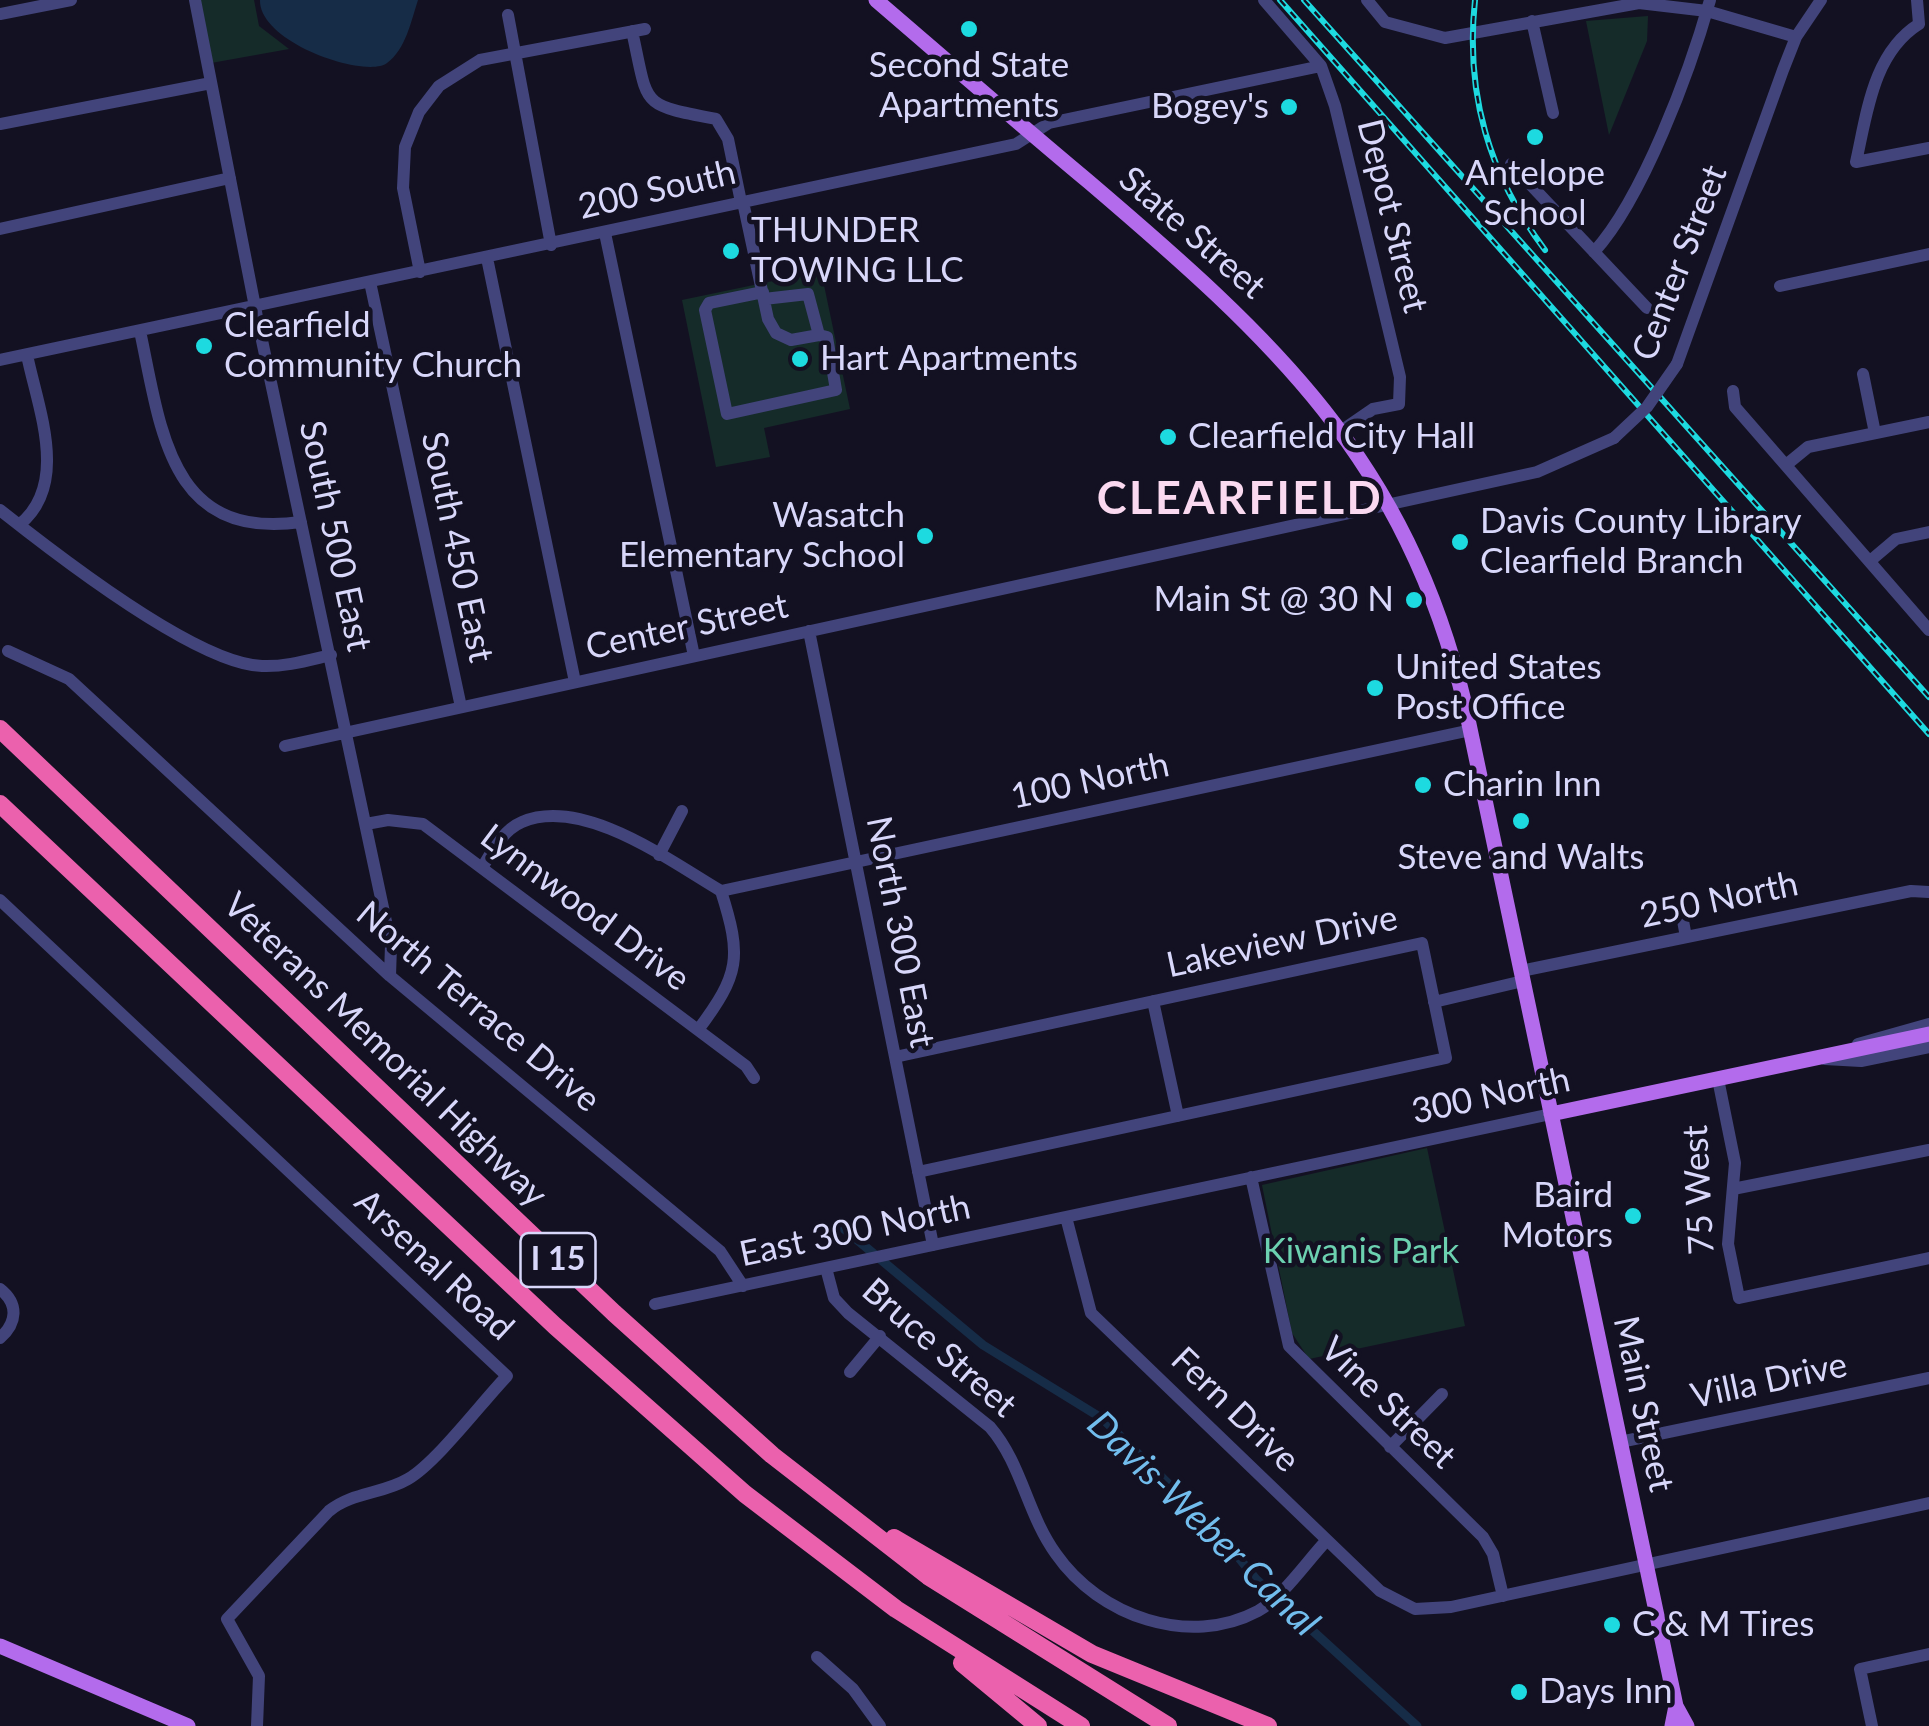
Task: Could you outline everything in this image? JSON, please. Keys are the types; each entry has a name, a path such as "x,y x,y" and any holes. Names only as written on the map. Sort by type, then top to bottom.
{"highway":[{"name":"Veterans Memorial Highway","path":"0,729 614,1313 827,1498 928,1576 1168,1726"},
{"name":"I 15","path":"0,804 555,1326 745,1494 896,1608 1081,1726"},
{"path":"827,1498 1092,1654 1268,1726"},
{"path":"896,1608 1038,1726"}],"main road":[{"name":"State Street","path":"876,0 1242,316 1293,369 1342,431 1416,558 1448,639 1471,730"},
{"name":"Main Street","path":"1471,730 1676,1706 1688,1726"},
{"name":"300 North","path":"1551,1114 1929,1034"},
{"path":"0,1646 188,1726"},
{"name":"Main Street","path":"1672,1726 1676,1706"}],"street":[{"path":"0,14 70,0"},
{"name":"South 500 East","path":"195,0 255,307 391,945 390,976"},
{"name":"Depot Street","path":"1264,0 1321,66 1335,106 1400,377 1399,404 1372,410 1342,431"},
{"path":"1367,0 1384,22 1445,38 1639,2 1708,6 1796,37"},
{"name":"Center Street","path":"285,746 1537,472 1614,438 1647,407 1677,364 1796,37 1821,0"},
{"path":"1917,0 1924,25 1893,46 1880,71 1856,162 1929,148"},
{"path":"1594,252 1617,221 1686,80 1708,6"},
{"path":"508,15 551,244"},
{"path":"1532,21 1553,113"},
{"path":"420,272 402,188 405,147 419,112 439,86 480,60 638,30 645,92 662,110 716,119 728,138 763,296 771,327 782,338 827,337 837,385 830,394 727,414 705,310 709,303 763,296 808,294 819,335"},
{"name":"200 South","path":"0,360 1016,144 1048,122 1321,66"},
{"path":"0,124 211,83"},
{"path":"1511,164 1647,308"},
{"path":"0,230 230,178"},
{"path":"605,232 694,656"},
{"path":"1780,286 1929,254"},
{"path":"487,258 575,682"},
{"name":"South 450 East","path":"370,282 461,707"},
{"path":"140,331 165,450 181,480 214,509 248,524 301,522"},
{"path":"19,525 42,499 48,478 27,354"},
{"path":"1863,374 1876,433"},
{"path":"1733,391 1735,407 1929,630"},
{"path":"1786,466 1808,448 1929,422"},
{"path":"0,510 85,578 216,653 261,666 330,655"},
{"path":"1870,561 1896,539 1929,532"},
{"name":"North 300 East","path":"809,631 933,1246"},
{"name":"North Terrace Drive","path":"8,652 69,679 390,976 720,1251 744,1286"},
{"name":"100 North","path":"721,891 1471,730"},
{"path":"659,855 682,810"},
{"path":"482,868 502,836 522,822 555,816 582,817 721,891 733,929 737,965 728,990 698,1030"},
{"name":"Lynnwood Drive","path":"366,824 388,820 424,824 746,1066 754,1078"},
{"name":"250 North","path":"1522,976 1911,890 1929,892"},
{"name":"Arsenal Road","path":"0,900 507,1376 413,1477 386,1490 341,1500 227,1619 259,1676 257,1726"},
{"path":"1681,910 1686,937"},
{"name":"Lakeview Drive","path":"895,1057 1422,942 1446,1058 918,1172"},
{"path":"1434,1002 1522,976"},
{"name":"Lakeview Drive","path":"1154,1001 1178,1116"},
{"path":"1818,1058 1880,1034 1929,1024"},
{"path":"1818,1058 1862,1062 1929,1047"},
{"name":"75 West","path":"1718,1079 1732,1140 1728,1244 1740,1298 1929,1258"},
{"name":"300 North","path":"1066,1217 1551,1114"},
{"path":"1733,1190 1929,1150"},
{"name":"Vine Street","path":"1251,1177 1289,1346 1486,1541 1503,1596"},
{"name":"East 300 North","path":"656,1304 1066,1217"},
{"name":"Fern Drive","path":"1066,1217 1091,1313 1384,1595 1415,1610 1503,1596"},
{"name":"Bruce Street","path":"826,1268 834,1298 1006,1445 1056,1554 1079,1582 1124,1612 1178,1626 1236,1620 1268,1604 1326,1540"},
{"path":"0,1289 13,1303 14,1318 0,1338"},
{"path":"850,1372 880,1336"},
{"name":"Villa Drive","path":"1620,1442 1929,1378"},
{"path":"1390,1446 1442,1394"},
{"path":"1503,1596 1929,1503"},
{"path":"1872,1726 1860,1669 1929,1654"},
{"path":"817,1657 854,1688 880,1726"}],"green space":[{"path":"199,0 254,0 259,26 289,49 211,63"},
{"path":"1648,16 1647,41 1609,135 1586,21"},
{"path":"821,271 850,409 764,428 770,457 716,467 682,300"},
{"name":"Kiwanis Park","path":"1427,1148 1465,1326 1309,1359 1292,1333 1262,1185"}],"water":[{"path":"260,0 418,0 399,50 387,63 375,67 337,61 294,43 264,16"}],"waterway":[{"name":"Davis-Weber Canal","path":"837,1223 983,1345 1103,1419 1222,1537 1256,1579 1417,1726"}],"railway":[{"path":"1280,0 1929,734"},
{"path":"1304,0 1929,697"},
{"path":"1475,0 1474,68 1485,132 1509,193 1545,250"}],"place":[{"name":"Second State Apartments","path":"969,29"},
{"name":"Bogey's","path":"1289,107"},
{"name":"Antelope School","path":"1535,137"},
{"name":"THUNDER TOWING LLC","path":"731,251"},
{"name":"Clearfield Community Church","path":"204,346"},
{"name":"Hart Apartments","path":"800,359"},
{"name":"Clearfield City Hall","path":"1168,437"},
{"name":"Wasatch Elementary School","path":"925,536"},
{"name":"Davis County Library Clearfield Branch","path":"1460,542"},
{"name":"Main St @ 30 N","path":"1414,600"},
{"name":"United States Post Office","path":"1375,688"},
{"name":"Charin Inn","path":"1423,785"},
{"name":"Steve and Walts","path":"1521,821"},
{"name":"Baird Motors","path":"1633,1216"},
{"name":"C & M Tires","path":"1612,1625"},
{"name":"Days Inn","path":"1519,1692"}],"district":[{"name":"CLEARFIELD","path":"1240,499"}]}
